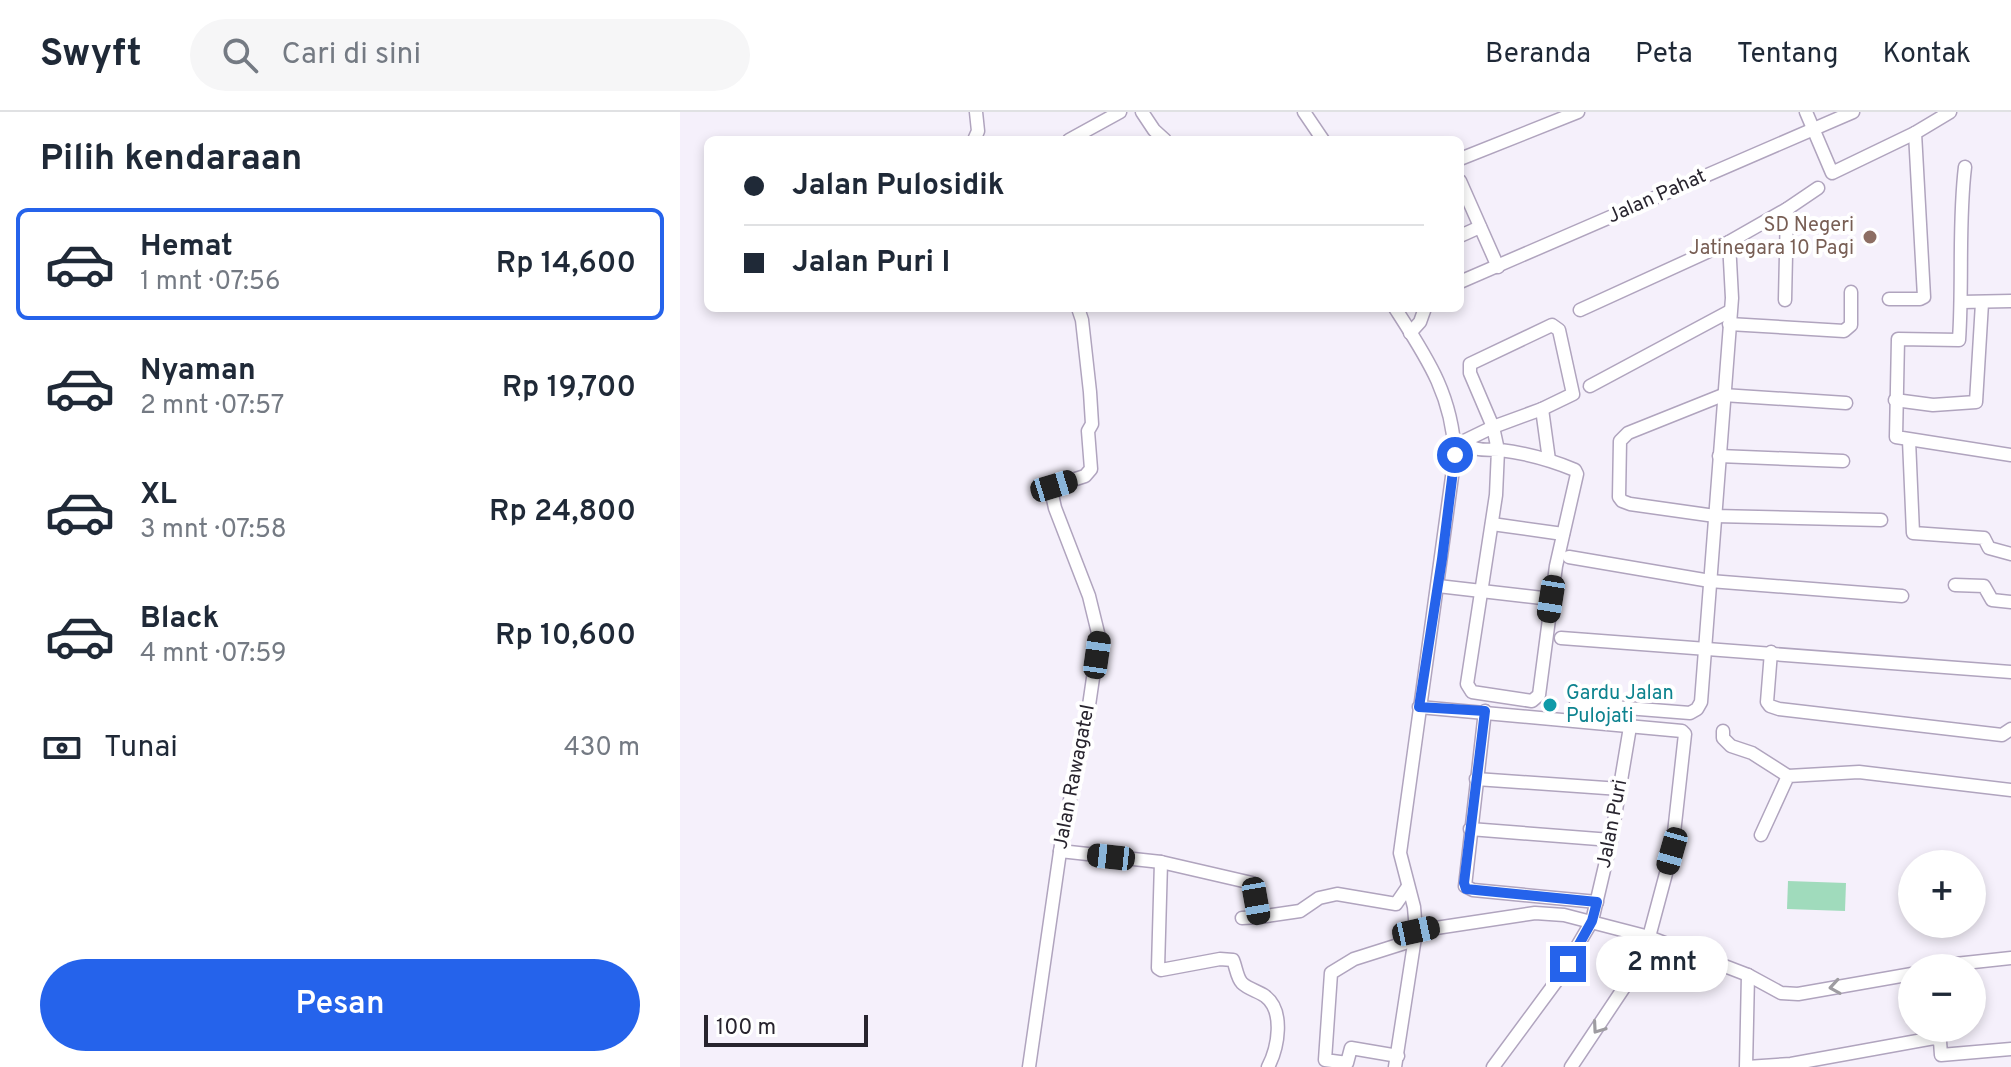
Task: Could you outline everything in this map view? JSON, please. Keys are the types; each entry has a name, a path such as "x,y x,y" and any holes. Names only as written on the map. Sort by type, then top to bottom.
{"street":[{"path":"976,112 976,136"},
{"path":"1076,136 1120,112"},
{"path":"1142,112 1151,135"},
{"path":"1304,112 1320,136"},
{"path":"1464,157 1578,112"},
{"path":"1806,112 1832,173 1915,133 1950,112"},
{"name":"Jalan Pahat","path":"1464,280 1853,112"},
{"path":"1889,299 1924,297 1915,133"},
{"path":"1965,167 1961,196 1958,341 1898,339 1896,437 2011,455"},
{"path":"1580,310 1729,242 1818,188"},
{"path":"1464,190 1498,267"},
{"path":"1785,300 1787,209"},
{"path":"1464,234 1480,227"},
{"path":"1576,704 1690,713 1701,702 1730,318 1732,275 1729,242"},
{"path":"1590,386 1730,318 1844,331 1851,325 1851,292"},
{"path":"1961,302 2011,301"},
{"path":"1895,400 1933,405 1976,402 1982,303"},
{"name":"Jalan Rawagatel","path":"1029,1067 1060,851 1087,719 1099,637 1089,596 1051,494 1052,487 1085,476 1091,469 1088,431 1092,424 1090,392 1079,312"},
{"path":"1397,312 1434,370 1459,444 1400,853 1414,907 1415,935 1397,1062 1350,1048 1347,1063 1325,1060 1331,973 1354,959 1415,935 1535,913 1564,915 1649,937 1748,975 1781,993 1798,994 1898,976"},
{"path":"1410,333 1420,322 1424,312"},
{"path":"1459,444 1480,451 1498,450 1549,460 1575,470 1577,474 1551,599 1539,695 1532,701 1469,690 1492,524 1498,450 1493,427 1470,373 1470,364 1552,325 1559,330 1573,390 1570,396 1493,427 1459,444"},
{"path":"1846,403 1723,395 1628,433 1620,441 1617,490 1622,501 1715,516 1881,520"},
{"path":"1542,409 1549,460"},
{"path":"1909,440 1913,533 1984,538 1989,548 2011,554"},
{"path":"1719,456 1843,461"},
{"path":"1492,524 1563,534"},
{"path":"1569,557 1710,581 1902,596"},
{"path":"1955,585 1984,586 1992,600 2011,602"},
{"path":"1438,586 1551,599"},
{"path":"1561,638 2011,672"},
{"path":"1771,652 1767,702 1779,709 2002,735 2011,729"},
{"path":"1419,707 1682,731 1686,739 1672,851 1649,937 1625,986 1571,1067"},
{"path":"1485,711 1464,883 1466,889 1597,902"},
{"name":"Jalan Puri","path":"1493,1067 1544,1001 1592,921 1611,840 1630,727"},
{"path":"1723,731 1723,738 1731,746 1752,753 1788,776 1859,772 2011,790"},
{"path":"1761,835 1788,776"},
{"path":"1476,779 1620,789"},
{"path":"1470,829 1611,840"},
{"path":"1060,851 1161,862 1252,883 1259,917"},
{"path":"1161,862 1158,968 1233,960 1242,983 1266,996 1272,1005 1279,1037 1268,1067"},
{"path":"1242,918 1300,911 1319,898 1337,894 1396,904 1407,888"},
{"path":"1986,961 2011,958"},
{"path":"1748,975 1747,1067 1838,1062 1934,1038 1940,1041 1941,1061 2011,1049"}],"green space":[{"path":"1788,881 1846,883 1845,911 1787,909"}],"place":[{"name":"SD Negeri Jatinegara 10 Pagi","path":"1870,237"},
{"name":"Gardu Jalan Pulojati","path":"1550,705"}],"route":[{"path":"1455,455 1419,707 1485,711 1464,883 1466,889 1597,902 1592,921 1568,964"}]}
